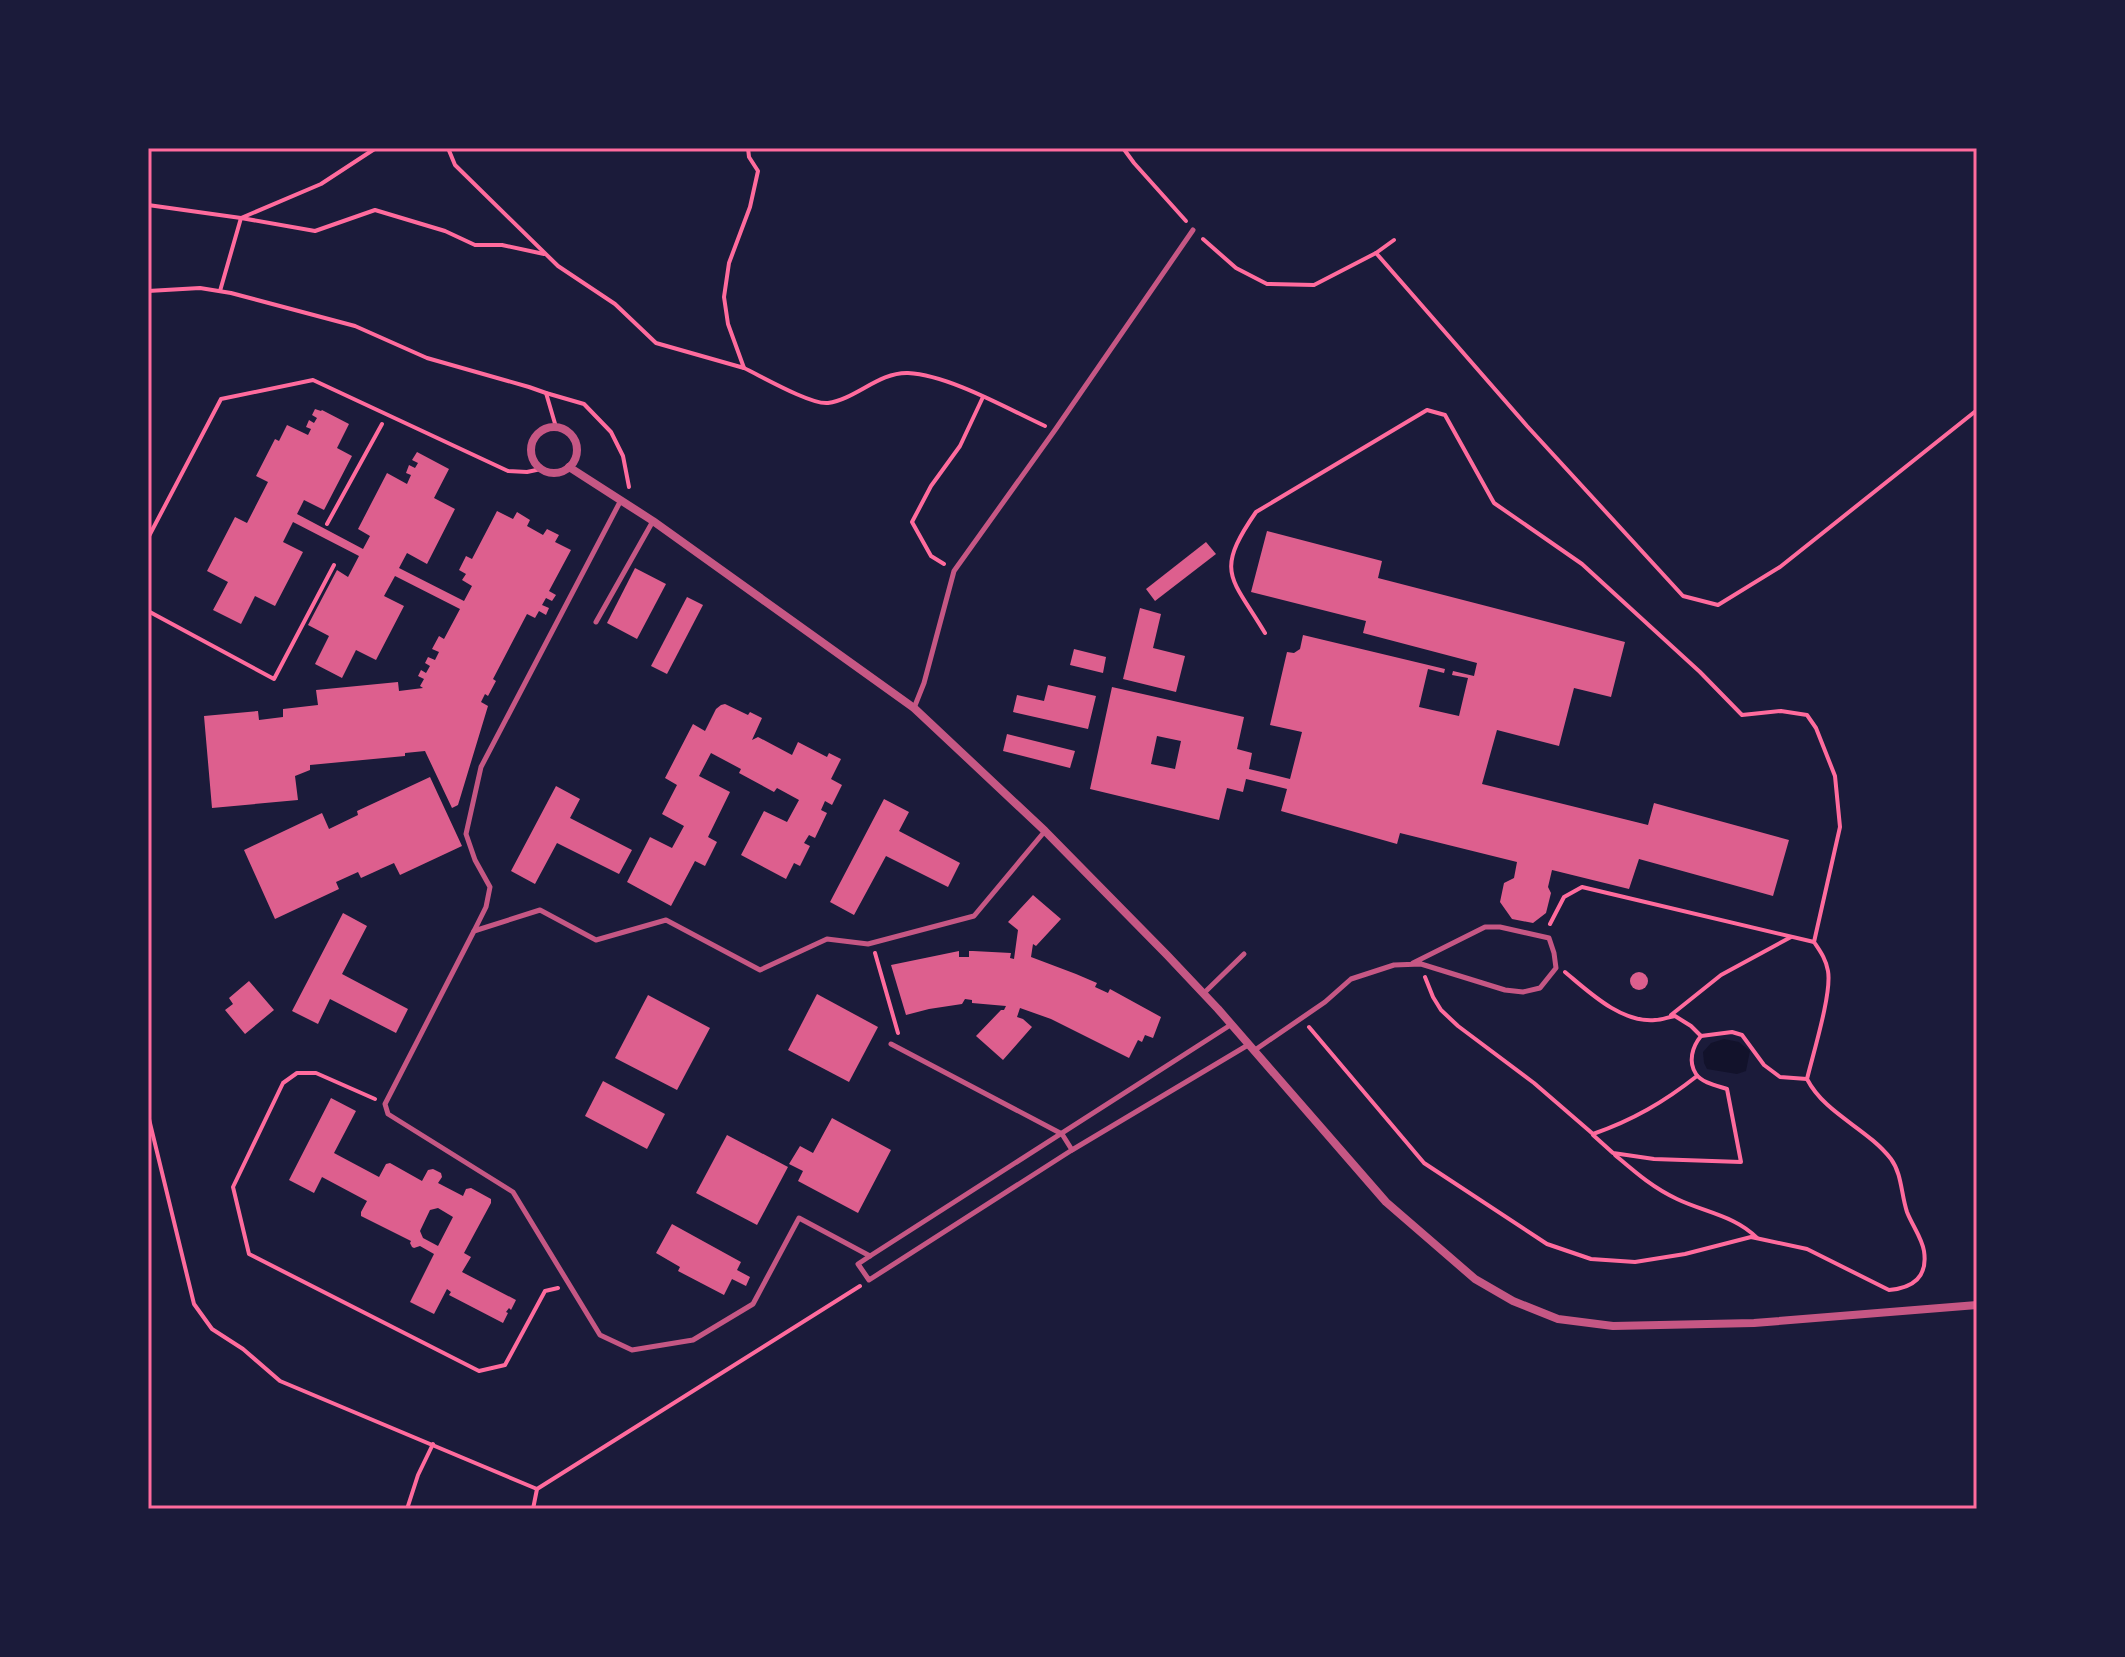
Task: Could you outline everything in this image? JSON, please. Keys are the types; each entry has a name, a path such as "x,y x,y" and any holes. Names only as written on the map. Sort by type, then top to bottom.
{"street":[{"path":"563,428 575,439 576,454 569,467 555,472 541,469 532,457 532,443 541,431 563,428"},
{"path":"569,467 653,521 914,708 1045,831 1204,993 1386,1202 1475,1279 1513,1301 1558,1319 1613,1326 1754,1323 1977,1305"}],"lane":[{"path":"914,708 924,683 954,571 1193,230"},
{"path":"621,500 481,767 466,834 475,860 490,887 486,907 385,1104 388,1114 513,1192 600,1335 632,1350 693,1340 753,1304 799,1218 870,1256"},
{"path":"596,622 653,521"},
{"path":"474,931 540,910 596,940 666,920 760,970 827,939 872,944 974,916 1045,831"},
{"path":"1232,1024 858,1264 869,1280 1072,1150 1301,1017 1325,1002 1351,979 1394,965 1413,963 1505,990 1523,992 1540,988 1556,968 1549,938 1500,927 1485,927 1413,963"},
{"path":"1204,993 1244,954"},
{"path":"891,1044 1062,1134 1072,1150"}],"path":[{"path":"241,218 321,184 376,148"},
{"path":"448,148 455,165 546,255 615,304 656,343 744,368 810,399 827,403 873,382 906,373 945,380 1055,430"},
{"path":"744,368 728,324 724,297 729,263 750,207 758,171 749,157 748,148"},
{"path":"1123,148 1193,230 1236,268 1267,284 1314,285 1376,253 1394,240"},
{"path":"148,205 315,231 375,210 445,231 475,245 502,245 546,255"},
{"path":"220,291 241,218"},
{"path":"1376,253 1527,426 1683,596 1718,605 1780,567 1977,410"},
{"path":"148,291 200,288 220,291 355,326 427,358 584,404 611,432 623,456 629,487 621,500"},
{"path":"148,538 221,399 313,380 508,471 541,469"},
{"path":"546,393 556,427"},
{"path":"954,571 931,556 912,522 931,486 960,446 983,397"},
{"path":"1265,633 1232,580 1230,560 1240,535 1256,512 1427,410 1445,415 1494,503 1582,564 1700,672 1742,715 1781,711 1807,715 1816,728 1835,776 1840,827 1814,942"},
{"path":"327,524 382,424"},
{"path":"148,611 274,679 334,565"},
{"path":"1301,1017 1424,1163 1547,1244 1591,1259 1635,1262 1685,1254 1751,1237 1807,1249 1889,1290 1906,1287 1920,1279 1924,1250 1907,1211 1897,1170 1884,1151 1820,1098 1807,1079 1829,975 1823,956 1814,942 1582,887 1564,897 1544,935"},
{"path":"1670,1017 1721,975 1792,936"},
{"path":"872,944 903,1050"},
{"path":"1421,964 1441,1010 1534,1083 1652,1187 1749,1229 1758,1239"},
{"path":"1556,968 1597,998 1635,1018 1654,1021 1675,1016 1701,1036"},
{"path":"1613,1153 1654,1159 1741,1162 1727,1089 1697,1076 1691,1057 1695,1043 1701,1036 1732,1032 1742,1035 1764,1065 1780,1077 1807,1079"},
{"path":"385,1104 316,1073 297,1073 283,1083 233,1187 249,1254 479,1371 505,1365 545,1291 569,1285"},
{"path":"1593,1134 1639,1116 1697,1076"},
{"path":"148,1115 194,1304 212,1329 243,1349 280,1381 537,1489"},
{"path":"533,1509 537,1489 869,1280"},
{"path":"407,1509 418,1475 433,1444"}],"shaded area":[{"path":"1724,1039 1739,1042 1750,1051 1746,1071 1737,1074 1707,1069 1703,1052 1711,1043"}],"building":[{"path":"315,409 349,424 337,448 352,456 324,510 304,500 297,514 363,549 370,536 358,529 387,473 407,484 411,475 406,473 409,465 415,468 418,463 412,460 417,452 449,469 434,498 455,509 427,564 407,553 399,568 464,601 472,586 462,580 466,574 459,570 466,556 472,559 497,511 513,519 517,512 530,520 527,526 543,535 547,529 559,535 555,542 571,550 549,591 556,595 552,601 546,598 542,605 549,608 546,615 539,611 535,618 527,614 493,679 496,681 481,702 488,706 458,805 452,808 425,751 405,753 405,756 310,765 310,770 295,776 298,800 212,808 204,716 258,711 259,720 283,717 283,709 318,705 316,690 398,682 399,691 423,688 420,686 424,679 418,676 421,670 426,673 430,666 425,663 428,657 435,660 439,652 432,649 439,636 444,639 460,609 395,576 384,596 404,606 376,660 356,650 342,678 315,664 329,636 308,625 337,570 348,577 359,556 293,522 283,542 303,552 275,606 255,596 241,624 213,610 228,582 207,571 235,517 247,523 268,482 256,476 275,439 279,441 287,425 308,435 311,429 306,427 309,420 314,423 317,418 312,415"},
{"path":"1267,531 1382,561 1378,578 1625,642 1611,697 1574,688 1559,746 1497,730 1482,784 1648,825 1654,803 1789,840 1773,896 1639,859 1629,889 1552,870 1546,913 1533,923 1512,919 1500,902 1504,883 1514,878 1517,862 1400,833 1397,844 1281,811 1287,789 1246,779 1243,792 1227,788 1219,820 1090,789 1112,687 1244,717 1237,749 1252,753 1249,769 1290,779 1302,732 1270,725 1287,652 1294,653 1300,649 1303,635 1445,669 1444,673 1428,669 1419,707 1459,716 1468,678 1452,675 1453,671 1474,676 1477,663 1363,633 1366,621 1251,592","holes":["1157,736 1181,741 1175,769 1151,764"]},
{"path":"1206,542 1216,554 1155,601 1146,589"},
{"path":"635,568 666,584 637,639 607,623"},
{"path":"687,597 703,605 667,674 651,666"},
{"path":"1140,608 1161,614 1153,648 1185,656 1176,692 1123,679"},
{"path":"1074,649 1106,657 1103,673 1070,665"},
{"path":"1048,685 1096,696 1088,729 1013,712 1017,695 1044,701"},
{"path":"725,704 762,718 752,740 758,737 792,755 798,742 827,757 829,753 841,759 831,779 842,785 832,805 825,801 821,810 827,813 815,838 809,835 804,843 810,846 800,866 794,863 786,879 741,855 764,811 787,822 799,800 777,788 774,792 711,753 699,776 730,792 708,837 717,842 705,866 695,861 671,906 627,882 650,837 672,848 684,826 662,814 677,785 665,778 693,724 705,731 716,709"},
{"path":"1007,734 1075,751 1070,768 1003,751"},
{"path":"430,777 462,846 400,875 394,863 361,878 358,872 336,882 339,889 275,919 244,850 322,813 329,829 358,815 357,811"},
{"path":"556,786 580,799 570,818 632,850 619,874 557,843 535,884 511,871"},
{"path":"884,799 909,812 899,831 960,863 948,887 886,856 854,915 830,902"},
{"path":"1033,895 1061,919 1036,946 1033,944 1031,957 1097,983 1095,987 1108,993 1110,989 1161,1017 1153,1038 1145,1035 1142,1042 1138,1040 1129,1058 1051,1019 1020,1008 1017,1017 1032,1027 1003,1060 976,1036 1006,1006 972,1003 972,1000 965,999 962,1004 906,1015 891,965 959,951 959,957 969,957 969,951 973,951 1011,953 1010,958 1014,959 1018,930 1008,922"},
{"path":"343,913 367,926 342,974 408,1009 396,1033 330,999 318,1024 292,1011"},
{"path":"1635,972 1643,972 1648,981 1646,988 1635,990 1630,985 1630,977"},
{"path":"249,981 274,1010 245,1034 225,1010 233,1004 229,998"},
{"path":"817,994 878,1027 849,1082 788,1050"},
{"path":"648,995 710,1028 677,1090 615,1058"},
{"path":"603,1081 665,1114 647,1149 585,1116"},
{"path":"331,1098 356,1111 334,1153 379,1177 386,1164 390,1163 422,1181 428,1170 433,1169 441,1173 438,1183 463,1196 466,1189 471,1188 491,1199 464,1253 471,1257 462,1272 516,1300 511,1310 509,1308 506,1312 503,1323 449,1295 451,1292 447,1289 434,1314 410,1302 434,1254 420,1246 412,1247 411,1241 361,1216 367,1201 322,1177 314,1193 289,1180","holes":["438,1208 453,1217 438,1246 423,1238 420,1231 430,1210"]},
{"path":"832,1118 891,1150 858,1213 798,1181 803,1171 789,1164 800,1146 813,1153"},
{"path":"727,1135 788,1167 757,1225 696,1193"},
{"path":"672,1224 741,1262 737,1270 750,1277 746,1286 732,1279 724,1295 678,1271 680,1267 656,1253"}]}
